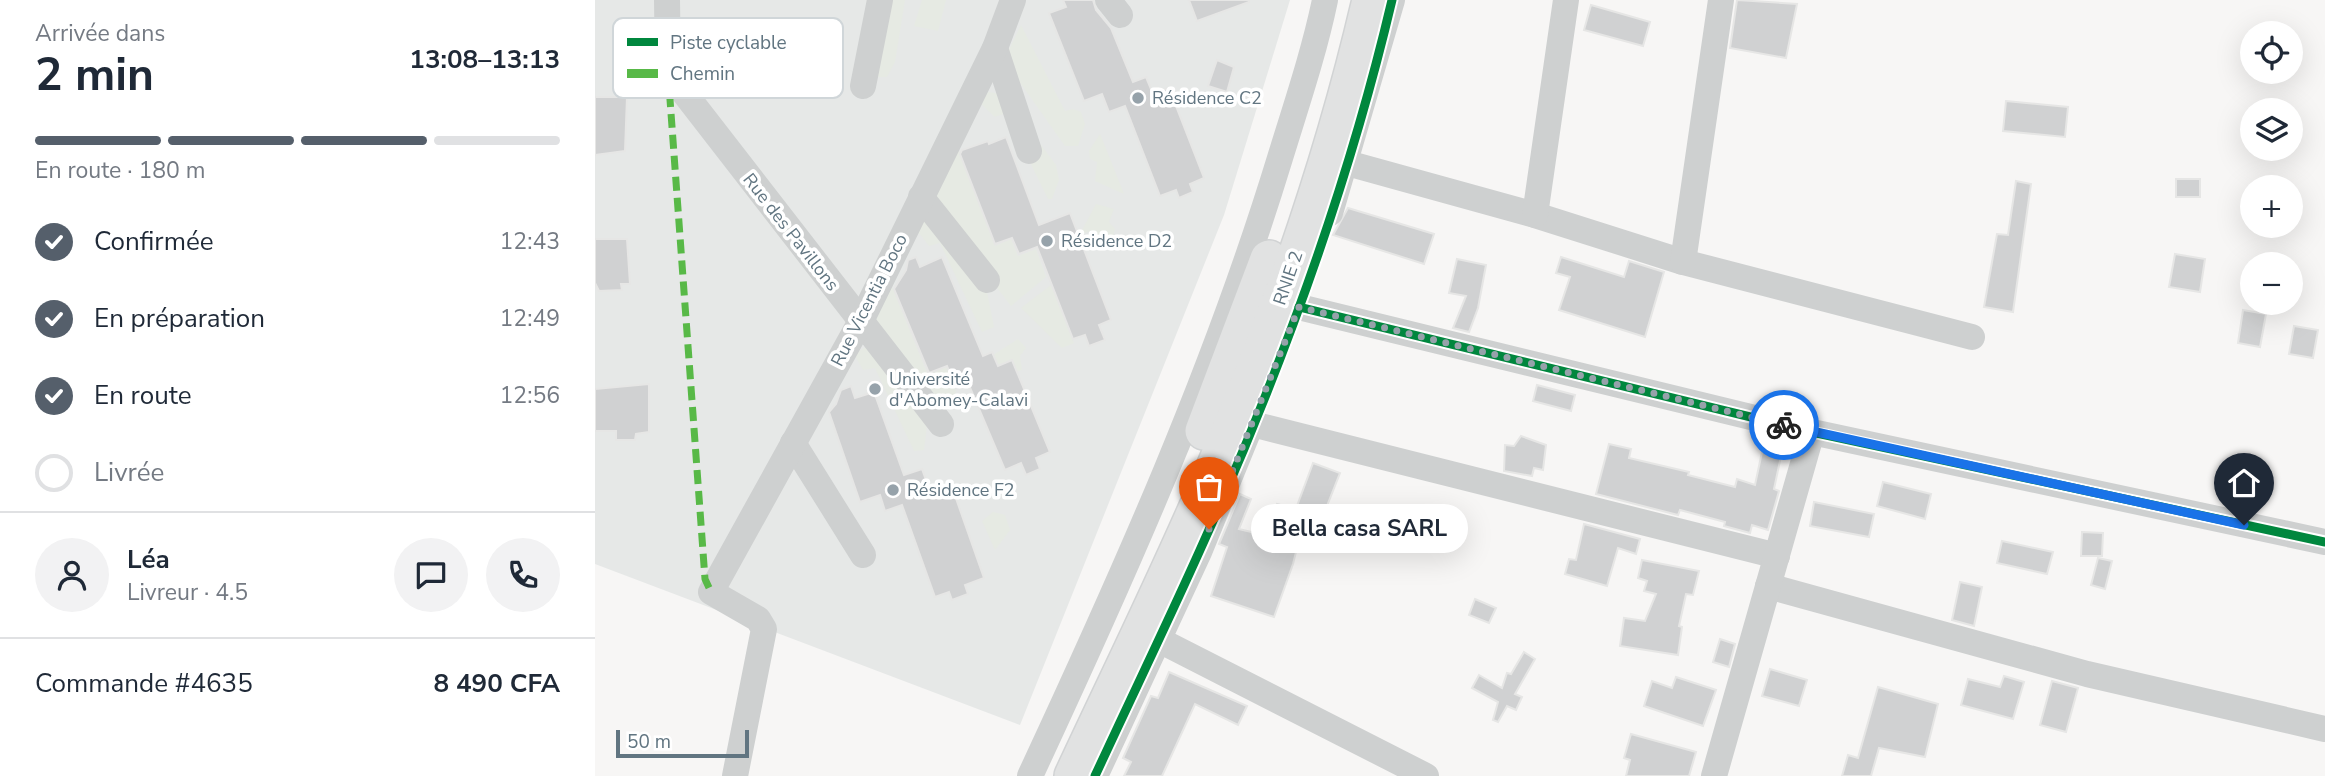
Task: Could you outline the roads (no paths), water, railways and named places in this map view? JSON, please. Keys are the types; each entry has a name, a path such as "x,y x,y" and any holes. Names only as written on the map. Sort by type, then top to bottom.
{"highway":[{"name":"RNIE 2","path":"1050,776 1121,625 1194,455 1263,275 1310,136 1345,0"},
{"name":"RNIE 2","path":"1073,776 1210,479 1261,355 1332,151 1371,0"}],"street":[{"name":"Rue des Pavillons","path":"667,0 667,18"},
{"path":"863,86 880,0"},
{"name":"Rue Vicentia Boco","path":"735,776 764,629 758,619 711,592 861,321 995,48 1013,0"},
{"path":"1030,776 1098,628 1210,362 1249,258 1325,0"},
{"path":"1095,776 1199,552 1299,307 1346,163 1392,0"},
{"path":"1535,215 1566,0"},
{"path":"1683,262 1721,0"},
{"path":"995,48 1029,151"},
{"name":"Rue des Pavillons","path":"688,98 941,424"},
{"path":"1346,163 1535,215 1683,262 1972,337"},
{"path":"921,197 987,280"},
{"path":"1299,307 1812,432 2325,542"},
{"path":"1251,424 1777,556"},
{"path":"1714,776 1812,432"},
{"path":"793,443 863,555"},
{"path":"1768,586 2087,674 2325,729"},
{"path":"1157,639 1426,776"}],"place":[{"name":"Résidence C2","path":"1138,98"},
{"name":"Résidence D2","path":"1047,241"},
{"name":"Université d'Abomey-Calavi","path":"875,389"},
{"name":"Résidence F2","path":"893,490"},
{"name":"Bella casa SARL","path":"1209,529"}]}
